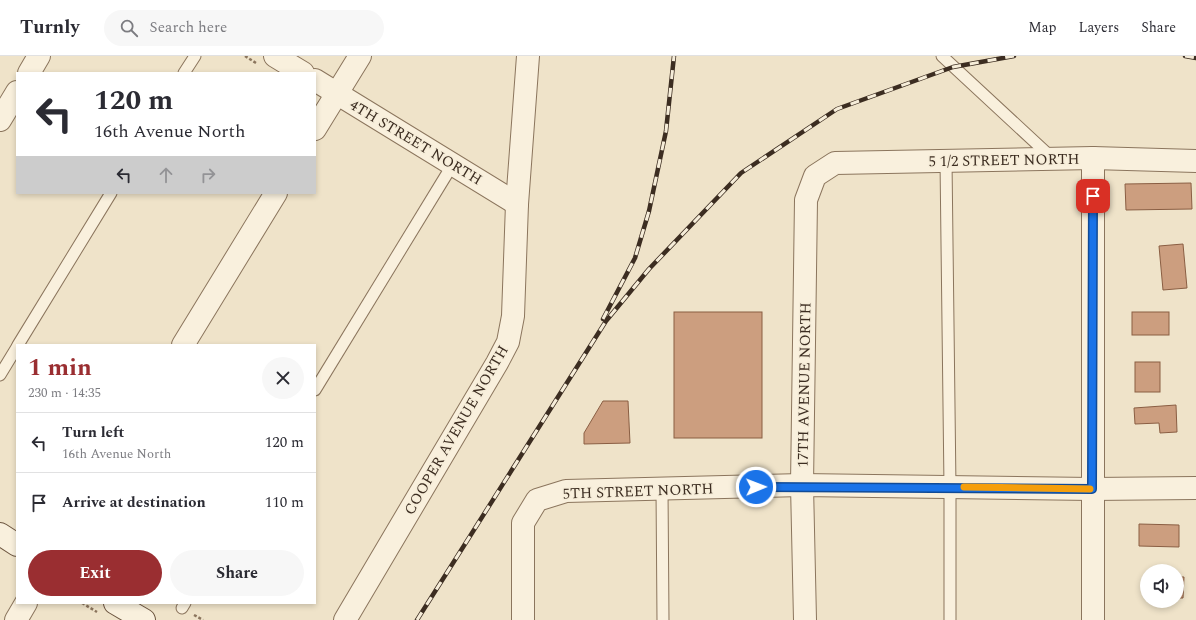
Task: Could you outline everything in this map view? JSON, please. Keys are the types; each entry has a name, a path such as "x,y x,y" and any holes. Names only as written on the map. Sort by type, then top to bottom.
{"street":[{"path":"29,72 39,56"},
{"path":"275,56 301,72"},
{"path":"316,127 360,56"},
{"name":"COOPER AVENUE NORTH","path":"345,620 508,342 513,316 517,204 528,56"},
{"name":"4TH STREET NORTH","path":"316,81 517,204"},
{"path":"0,120 16,94"},
{"path":"1093,158 1093,620"},
{"name":"5 1/2 STREET NORTH","path":"815,176 835,163 1093,158 1196,161"},
{"name":"17TH AVENUE NORTH","path":"804,620 802,486 806,200 815,176"},
{"path":"185,344 275,194"},
{"name":"5TH STREET NORTH","path":"523,620 523,523 537,500 566,491 802,486 1092,489 1196,488"},
{"path":"0,534 16,544"},
{"path":"16,620 25,604"},
{"path":"117,604 144,620"}],"lane":[{"path":"185,72 195,56"},
{"path":"942,56 1053,159"},
{"path":"946,161 950,620"},
{"path":"316,388 453,164"},
{"path":"19,344 110,194"},
{"path":"0,375 16,349"},
{"path":"662,489 663,620"}],"building":[{"path":"1191,183 1192,209 1126,210 1125,184"},
{"path":"1183,244 1187,288 1163,290 1159,246"},
{"path":"674,312 762,312 762,438 674,438"},
{"path":"1132,312 1169,312 1169,335 1132,335"},
{"path":"1135,362 1160,362 1160,392 1135,392"},
{"path":"603,401 628,401 630,443 584,444 584,433"},
{"path":"1176,405 1177,432 1160,433 1159,423 1135,424 1134,408"},
{"path":"1139,524 1179,525 1179,547 1139,546"}],"railway":[{"path":"603,319 635,258 649,211 666,131 674,56"},
{"path":"417,620 606,321 649,269 741,173 837,109 953,67 1014,56"},
{"path":"1185,56 1196,58"}],"slow traffic":[{"path":"964,487 1090,489"}],"route":[{"path":"756,487 802,486 1092,489 1093,196"}]}
